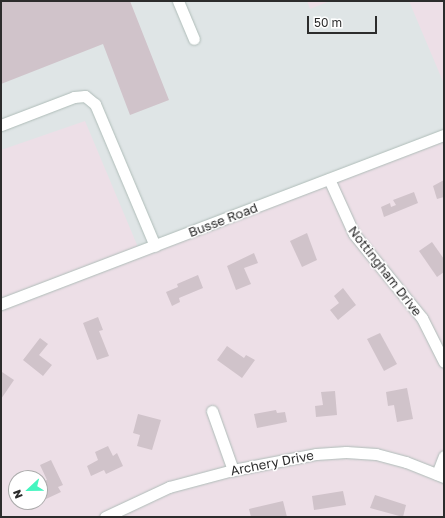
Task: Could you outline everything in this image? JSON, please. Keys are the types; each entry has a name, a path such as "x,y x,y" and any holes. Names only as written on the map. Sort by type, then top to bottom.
{"street":[{"path":"178,1 194,39"},
{"path":"1,125 74,97 85,96 94,104 155,246"},
{"name":"Busse Road","path":"1,304 444,135"},
{"name":"Nottingham Drive","path":"329,179 354,234 422,318 444,362"},
{"path":"212,411 233,470"},
{"name":"Archery Drive","path":"105,517 169,486 233,470 316,454 346,452 376,454 441,476"},
{"path":"441,476 444,456"}],"shaded area":[{"path":"1,1 307,1 310,9 330,1 409,1 444,84 444,135 140,252 85,121 1,150"}],"building":[{"path":"1,1 130,1 169,100 130,115 103,44 1,84"},
{"path":"444,180 444,197 437,199 433,186"},
{"path":"414,192 418,203 384,217 381,207 390,203 391,207 396,205 393,200"},
{"path":"307,233 317,260 302,267 290,241"},
{"path":"432,242 444,259 444,272 437,277 419,251"},
{"path":"254,253 258,263 244,268 251,284 236,290 227,266"},
{"path":"198,275 203,288 179,298 180,302 172,306 166,292 178,287 177,284"},
{"path":"343,288 356,305 338,320 330,310 339,303 334,296"},
{"path":"98,317 103,330 99,331 109,356 97,360 83,323"},
{"path":"380,333 397,364 384,371 367,339"},
{"path":"40,338 48,344 39,355 52,365 43,376 23,360"},
{"path":"227,346 244,358 246,355 255,360 242,378 217,360"},
{"path":"2,372 14,380 1,399 1,373"},
{"path":"407,388 413,419 397,422 394,405 388,406 386,392"},
{"path":"335,391 337,415 316,417 315,406 323,405 321,392"},
{"path":"276,410 277,413 285,412 287,422 257,428 254,414"},
{"path":"138,414 161,420 152,450 137,446 140,435 133,433"},
{"path":"108,446 113,456 117,453 123,466 106,474 104,470 91,476 87,466 98,460 95,452"},
{"path":"51,460 63,485 58,487 61,492 48,498 48,470 42,470 40,465"},
{"path":"343,491 346,505 314,510 312,496"},
{"path":"375,495 406,505 403,517 370,508"},
{"path":"283,501 287,517 251,517 249,509"}]}
